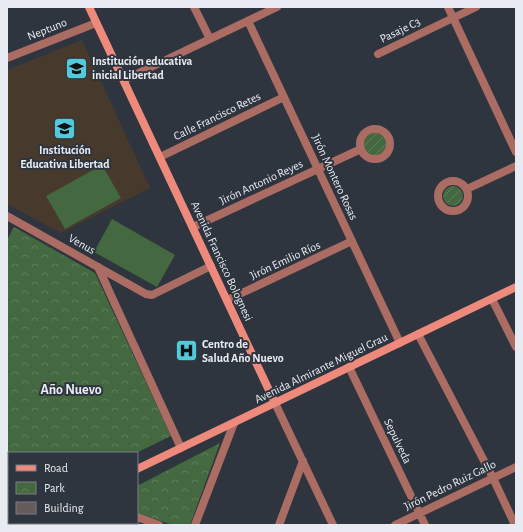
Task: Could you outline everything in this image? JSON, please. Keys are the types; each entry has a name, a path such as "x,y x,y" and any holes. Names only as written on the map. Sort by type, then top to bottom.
{"street":[{"name":"Avenida Francisco Bolognesi","path":"88,7 124,80 333,525"},
{"path":"194,7 210,39"},
{"path":"124,80 277,7"},
{"path":"448,7 516,152"},
{"name":"Pasaje C3","path":"378,54 476,7"},
{"name":"Jirón Montero Rosas","path":"248,21 400,343"},
{"name":"Neptuno","path":"7,58 96,23"},
{"name":"Calle Francisco Retes","path":"160,157 284,97"},
{"name":"Jirón Antonio Reyes","path":"193,227 361,149"},
{"path":"466,189 516,166"},
{"name":"Venus","path":"7,216 146,294 152,295 211,266"},
{"name":"Jirón Emilio Ríos","path":"228,300 352,241"},
{"path":"98,267 181,448"},
{"name":"Avenida Almirante Miguel Grau","path":"138,469 516,287"},
{"path":"492,299 516,347"},
{"path":"418,334 493,478 515,525"},
{"name":"Sepulveda","path":"350,367 425,525"},
{"path":"195,525 234,423"},
{"path":"279,525 303,460"},
{"name":"Jirón Pedro Ruiz Gallo","path":"395,525 516,467"},
{"path":"138,517 159,525"}],"shaded area":[{"name":"Institución Educativa Libertad","path":"82,40 150,188 61,233 7,204 7,70"}],"green space":[{"path":"375,133 383,136 386,144 383,152 375,155 367,152 364,144 367,136"},
{"path":"102,165 121,198 65,229 46,196"},
{"path":"453,186 460,189 463,196 460,203 453,206 446,203 443,196 446,189"},
{"path":"112,219 175,255 157,287 94,252"},
{"path":"14,227 95,273 171,436 138,452 8,452 8,514 7,511 7,240"},
{"path":"220,443 190,525 173,525 138,513 138,485"}],"building":[{"path":"92,524 119,524 119,525"}],"place":[{"name":"Institución educativa inicial Libertad","path":"77,68"},
{"name":"Institución Educativa Libertad","path":"65,129"},
{"name":"Centro de Salud Año Nuevo","path":"187,351"}],"district":[{"name":"Año Nuevo","path":"71,389"}]}
